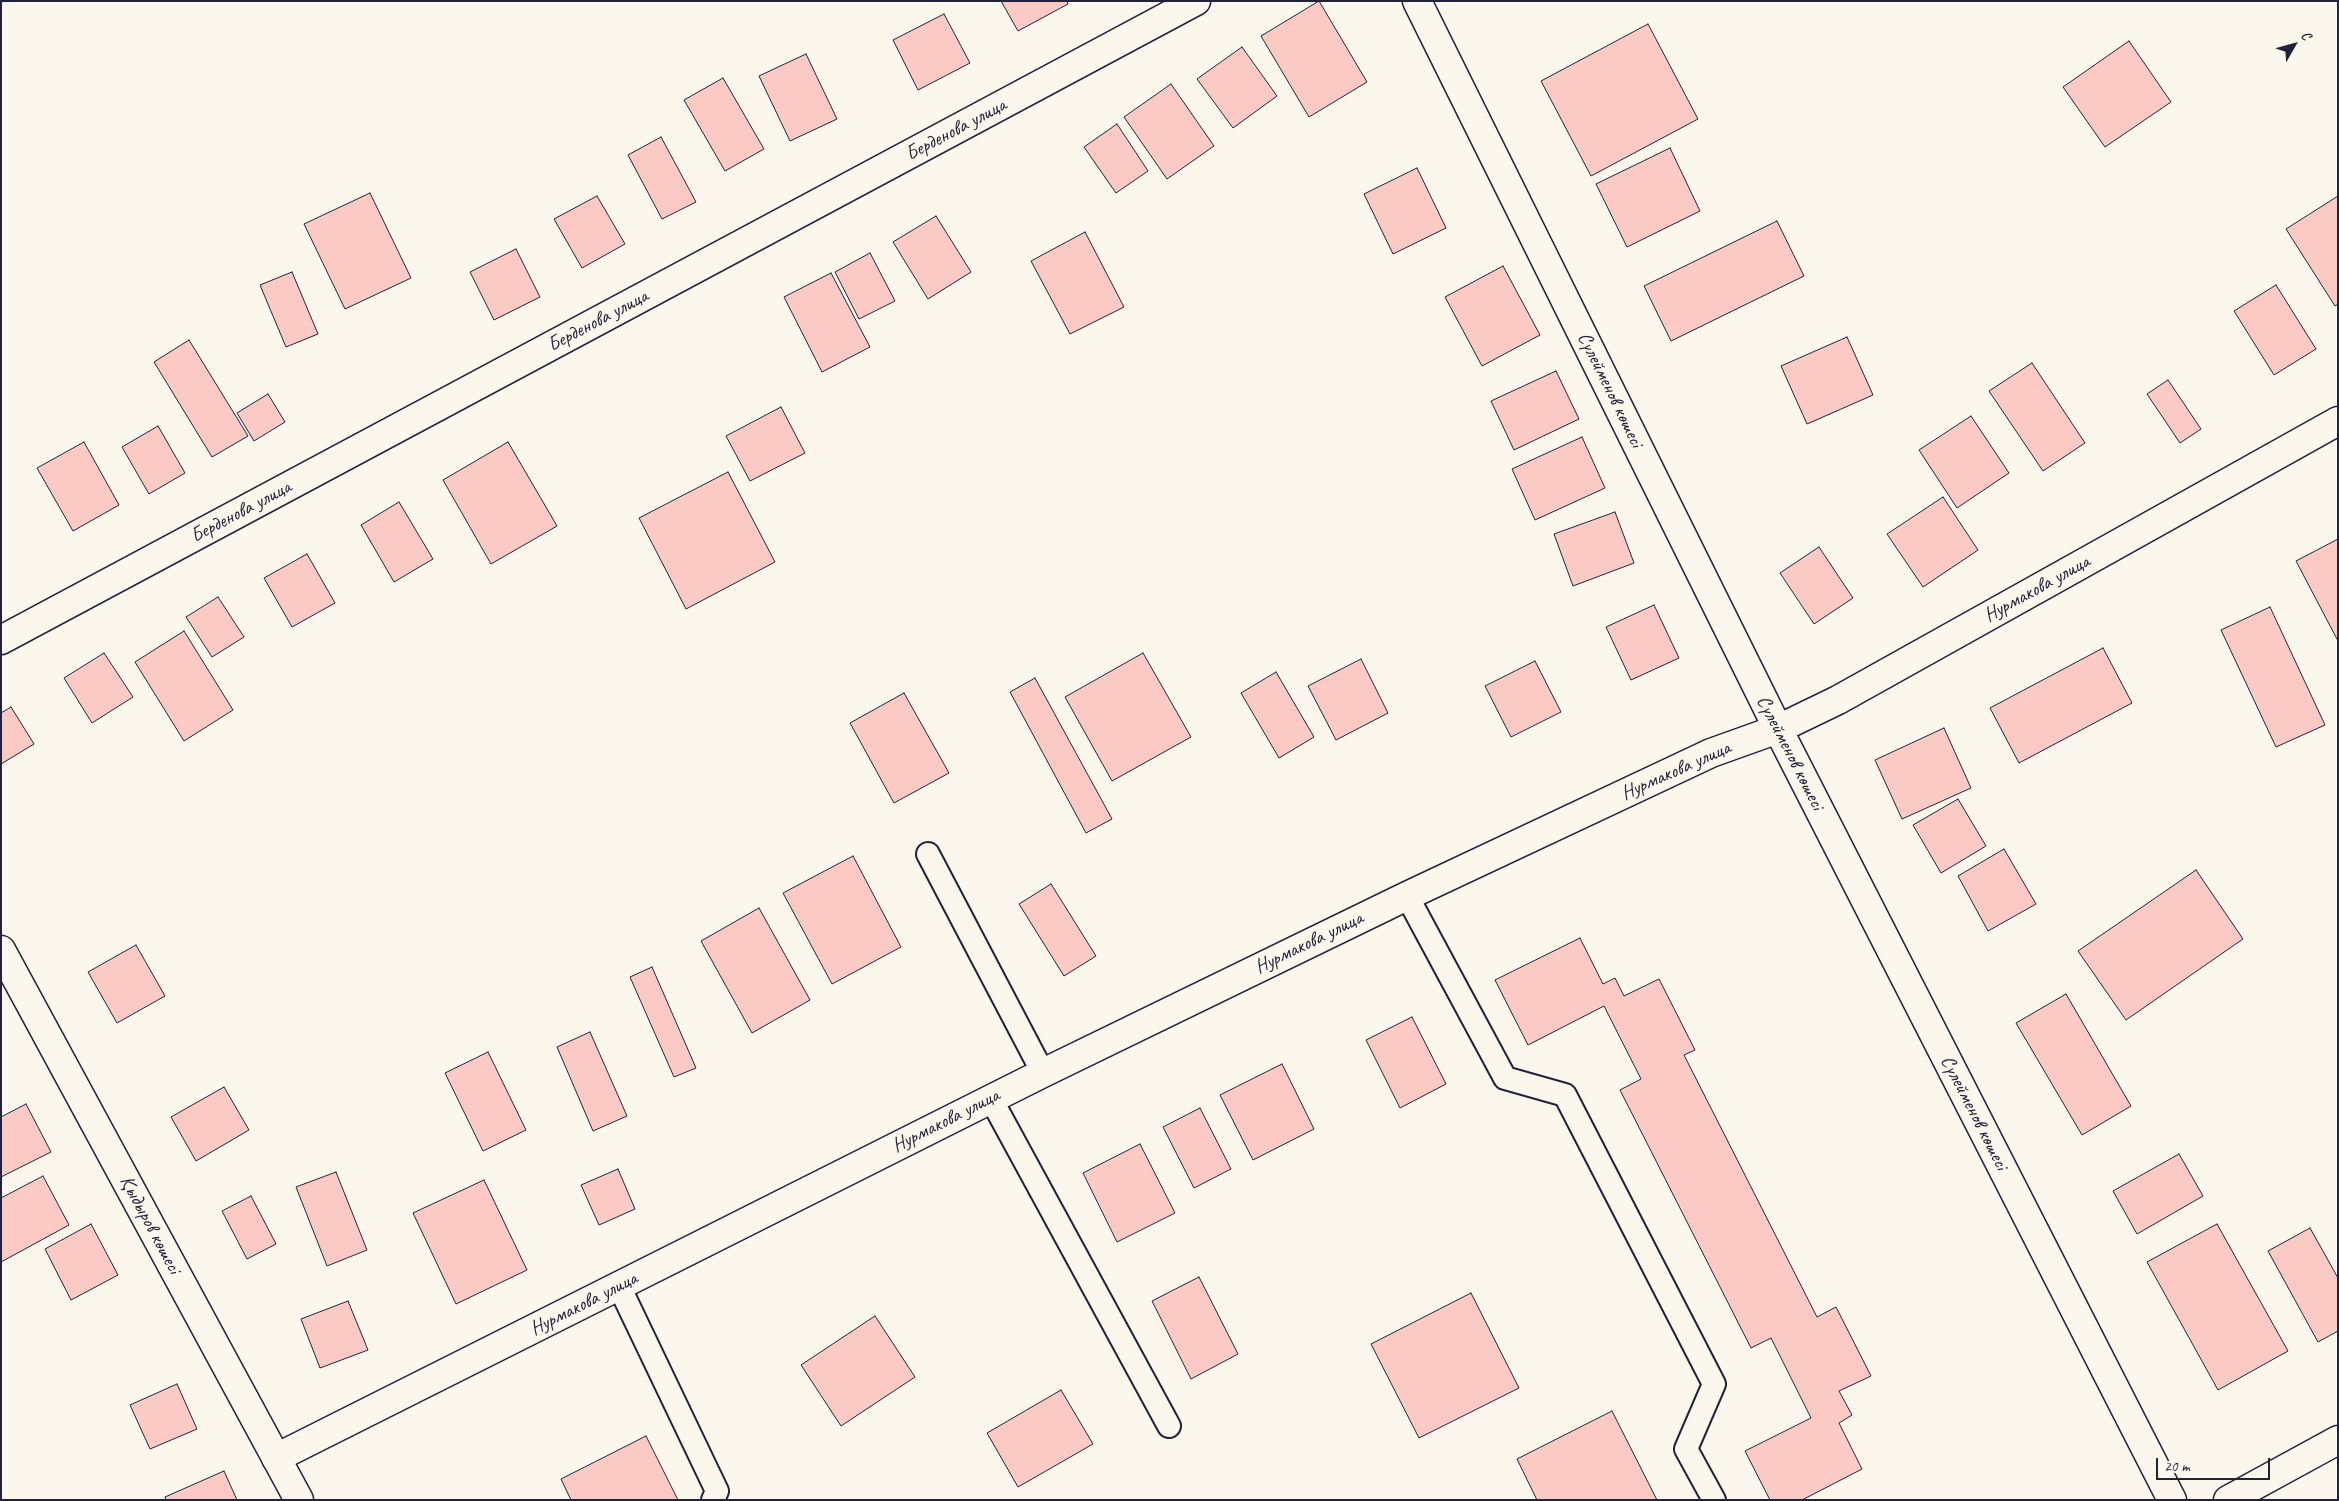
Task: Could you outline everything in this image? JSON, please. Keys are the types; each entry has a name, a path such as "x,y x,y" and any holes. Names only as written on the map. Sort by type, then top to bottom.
{"street":[{"name":"Берденова улица","path":"1,640 1196,1"},
{"name":"Сүлейменов көшесі","path":"1417,1 1778,729 2172,1500"},
{"name":"Нурмакова улица","path":"276,1458 1043,1073 1407,896 1711,753 1778,729 1838,700 2338,421"},
{"name":"Қыдыров көшесі","path":"1,950 299,1500"},
{"path":"2228,1500 2338,1440"}],"lane":[{"path":"928,854 1043,1073"},
{"path":"1407,896 1506,1078 1565,1095 1714,1384 1686,1449 1714,1500"},
{"path":"991,1099 1169,1426"},
{"path":"619,1286 717,1491 713,1500"}],"building":[{"path":"1001,1 1067,1 1068,4 1018,31"},
{"path":"1319,1 1367,82 1309,117 1261,36"},
{"path":"944,14 970,63 918,90 893,40"},
{"path":"1648,24 1698,119 1591,176 1541,81"},
{"path":"2129,41 2171,102 2105,147 2063,87"},
{"path":"1242,47 1277,96 1233,128 1197,79"},
{"path":"806,54 837,119 790,141 759,76"},
{"path":"723,78 764,149 725,171 684,100"},
{"path":"1171,84 1214,146 1167,179 1124,117"},
{"path":"1117,124 1148,171 1116,193 1084,147"},
{"path":"661,137 696,202 662,219 628,155"},
{"path":"1670,148 1700,211 1627,247 1596,184"},
{"path":"1417,168 1446,228 1393,254 1364,194"},
{"path":"370,193 411,278 345,309 304,224"},
{"path":"597,196 625,244 582,268 554,219"},
{"path":"2338,196 2338,304 2335,306 2286,229"},
{"path":"936,216 971,272 928,299 893,242"},
{"path":"1777,221 1804,276 1671,341 1644,286"},
{"path":"1085,232 1124,307 1070,334 1031,261"},
{"path":"516,249 540,297 494,320 470,272"},
{"path":"870,253 895,301 859,319 835,272"},
{"path":"1503,266 1540,335 1482,366 1445,297"},
{"path":"292,272 318,334 286,347 260,285"},
{"path":"831,273 870,347 822,372 784,297"},
{"path":"2276,285 2316,349 2274,375 2234,311"},
{"path":"1847,337 1873,395 1807,424 1781,366"},
{"path":"189,340 248,436 212,457 154,362"},
{"path":"2032,363 2085,443 2043,471 1989,391"},
{"path":"1556,371 1579,419 1514,450 1491,401"},
{"path":"2168,380 2201,429 2180,443 2147,394"},
{"path":"268,394 285,422 254,441 237,413"},
{"path":"781,407 805,453 750,481 726,436"},
{"path":"1971,416 2009,473 1957,508 1919,450"},
{"path":"158,426 185,473 149,494 122,447"},
{"path":"1582,437 1605,488 1535,520 1512,469"},
{"path":"84,442 119,505 73,531 37,468"},
{"path":"508,442 557,526 491,564 443,480"},
{"path":"728,472 775,562 686,609 639,518"},
{"path":"1943,497 1978,550 1923,587 1887,534"},
{"path":"399,502 433,559 394,582 361,525"},
{"path":"1615,512 1634,563 1573,586 1554,534"},
{"path":"2338,539 2338,641 2296,561"},
{"path":"1819,547 1853,598 1814,624 1780,573"},
{"path":"307,554 335,603 292,627 264,578"},
{"path":"218,597 244,637 212,657 186,617"},
{"path":"1654,605 1679,658 1631,680 1606,627"},
{"path":"2270,607 2325,725 2276,747 2221,630"},
{"path":"184,631 233,710 184,741 135,662"},
{"path":"2103,648 2132,703 2019,763 1990,708"},
{"path":"104,653 133,697 92,723 64,678"},
{"path":"1143,653 1191,737 1112,781 1065,697"},
{"path":"1361,659 1388,713 1336,740 1308,686"},
{"path":"1535,661 1561,712 1511,737 1485,686"},
{"path":"1276,672 1314,737 1279,758 1241,693"},
{"path":"1035,678 1112,819 1086,833 1010,692"},
{"path":"904,693 949,773 894,803 850,723"},
{"path":"11,707 34,744 1,764 1,713"},
{"path":"1944,728 1971,788 1902,819 1875,760"},
{"path":"1958,799 1986,846 1941,873 1913,825"},
{"path":"2004,849 2036,904 1988,931 1958,876"},
{"path":"853,856 901,947 832,984 783,893"},
{"path":"2196,870 2243,939 2126,1020 2078,951"},
{"path":"1051,884 1096,956 1064,976 1019,904"},
{"path":"759,908 810,1000 752,1033 701,941"},
{"path":"1580,938 1603,984 1615,978 1624,996 1659,979 1695,1050 1684,1055 1817,1317 1836,1307 1871,1376 1839,1391 1852,1415 1839,1423 1862,1469 1802,1500 1770,1500 1745,1451 1811,1418 1771,1338 1751,1348 1620,1090 1641,1079 1604,1006 1528,1045 1495,980"},
{"path":"136,945 165,996 117,1023 88,972"},
{"path":"652,967 696,1068 674,1077 630,977"},
{"path":"2066,994 2131,1106 2082,1135 2016,1023"},
{"path":"1412,1017 1446,1084 1400,1108 1366,1040"},
{"path":"590,1032 627,1116 593,1131 557,1047"},
{"path":"488,1052 526,1130 483,1151 445,1073"},
{"path":"1282,1064 1314,1129 1253,1160 1220,1095"},
{"path":"224,1087 249,1130 196,1161 171,1117"},
{"path":"26,1104 51,1152 1,1177 1,1117"},
{"path":"1200,1108 1231,1169 1194,1188 1163,1127"},
{"path":"1140,1144 1175,1213 1117,1242 1083,1173"},
{"path":"2179,1154 2203,1196 2137,1234 2113,1191"},
{"path":"618,1169 635,1209 599,1225 581,1185"},
{"path":"336,1172 367,1250 327,1266 296,1187"},
{"path":"43,1176 69,1225 1,1262 1,1198"},
{"path":"484,1180 527,1270 456,1304 413,1213"},
{"path":"251,1196 276,1244 247,1259 222,1211"},
{"path":"91,1224 118,1275 71,1300 45,1249"},
{"path":"2217,1224 2288,1351 2218,1390 2147,1262"},
{"path":"2310,1228 2338,1278 2338,1331 2318,1342 2268,1251"},
{"path":"1199,1277 1238,1354 1191,1379 1152,1301"},
{"path":"1471,1293 1519,1388 1419,1438 1371,1344"},
{"path":"348,1301 368,1350 320,1368 301,1319"},
{"path":"875,1316 915,1377 841,1426 801,1365"},
{"path":"177,1384 197,1429 150,1449 130,1405"},
{"path":"1061,1390 1093,1444 1018,1487 987,1433"},
{"path":"1612,1411 1657,1500 1537,1500 1517,1459"},
{"path":"646,1436 678,1500 571,1500 561,1479"},
{"path":"224,1471 237,1500 166,1500 165,1497"}]}
